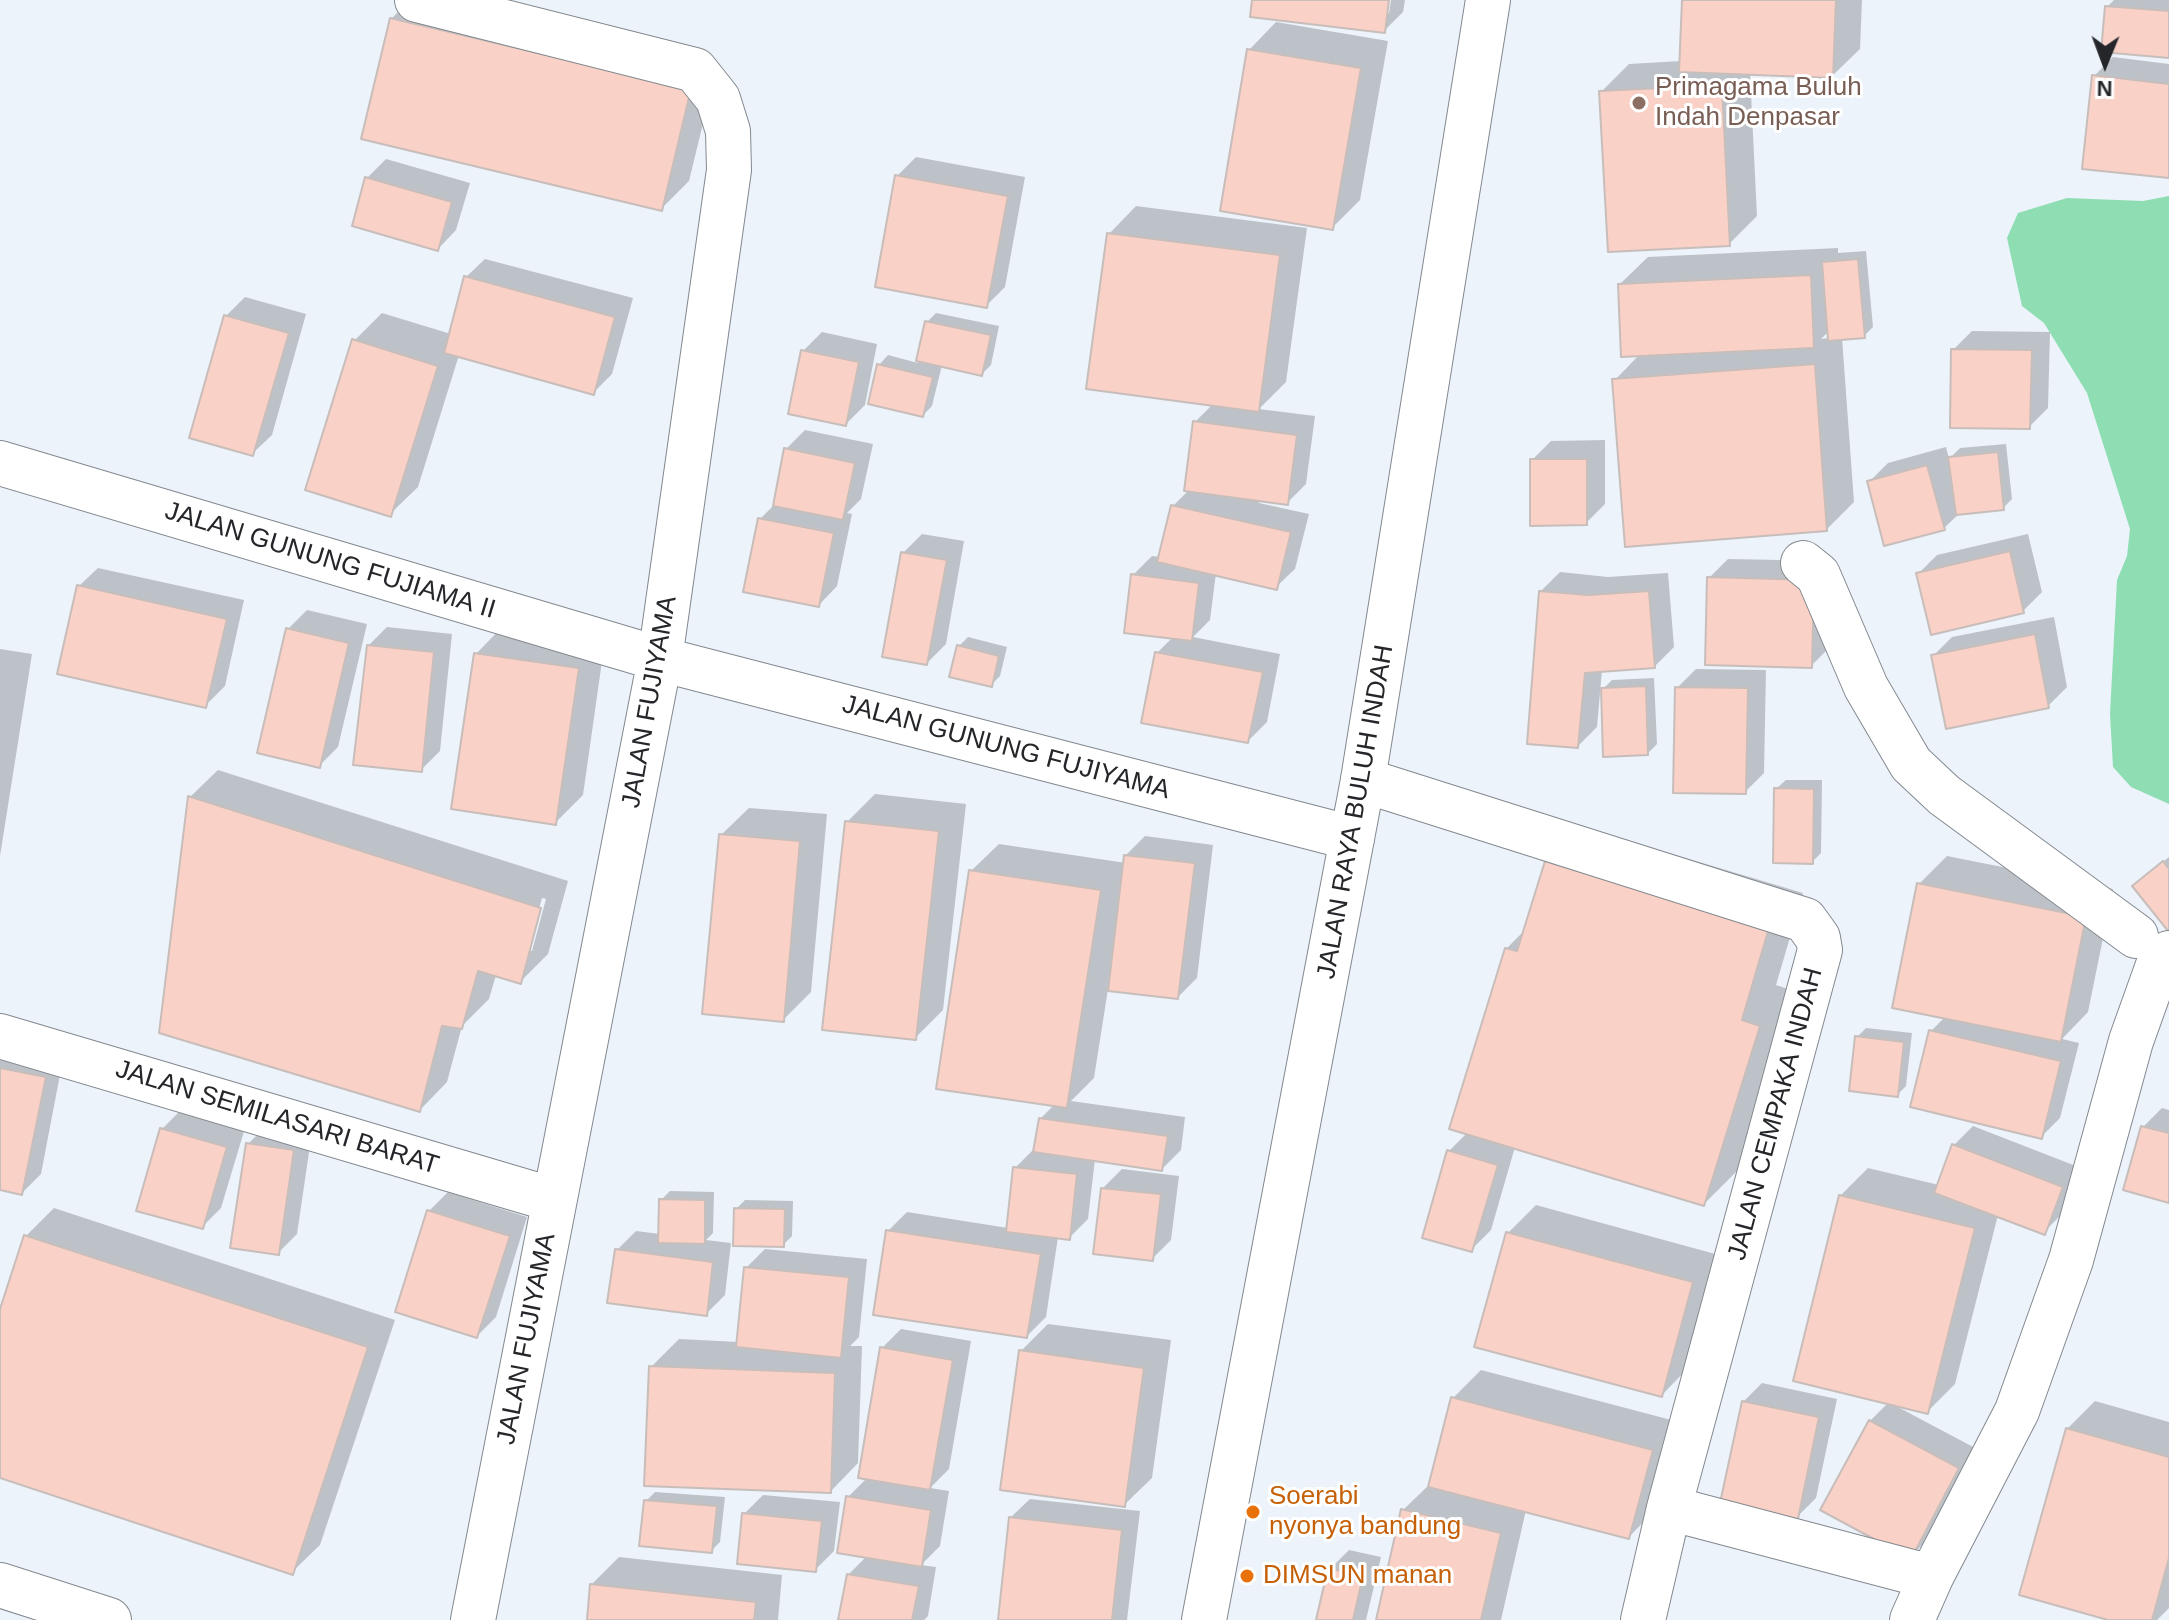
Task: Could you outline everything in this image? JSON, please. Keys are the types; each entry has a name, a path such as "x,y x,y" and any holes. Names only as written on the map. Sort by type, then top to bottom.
{"main road":[{"name":"JALAN FUJIYAMA","path":"417,0 695,70 718,99 728,131 729,170 660,659 473,1620"},
{"name":"JALAN RAYA BULUH INDAH","path":"1204,1620 1363,780 1488,0"},
{"name":"JALAN GUNUNG FUJIAMA II","path":"0,463 660,659"},
{"path":"1803,563 1818,575 1866,687 1911,764 1944,795 2152,945 2161,957 2131,1041 2071,1260 2017,1411 1912,1620"},
{"name":"JALAN GUNUNG FUJIYAMA","path":"660,659 1352,838"},
{"name":"JALAN CEMPAKA INDAH","path":"1363,780 1805,920 1818,938 1820,950 1669,1508 1643,1620"},
{"name":"JALAN SEMILASARI BARAT","path":"0,1036 554,1200"},
{"path":"1669,1508 1931,1577"},
{"path":"0,1585 109,1620"}],"green space":[{"path":"2169,196 2169,804 2131,787 2113,767 2110,714 2117,580 2127,556 2130,529 2087,393 2044,323 2022,306 2007,238 2018,213 2067,198 2143,201"}],"building":[{"path":"1252,0 1389,0 1385,33 1250,17"},
{"path":"1682,0 1836,0 1833,78 1679,72"},
{"path":"2105,6 2169,11 2169,58 2101,52"},
{"path":"390,18 691,89 662,211 361,139"},
{"path":"1247,49 1361,68 1333,230 1220,211"},
{"path":"2092,75 2169,84 2169,178 2082,169"},
{"path":"1722,85 1730,246 1608,252 1599,91"},
{"path":"895,175 1008,196 987,308 875,287"},
{"path":"365,177 452,202 438,251 352,226"},
{"path":"1107,233 1280,255 1259,412 1086,389"},
{"path":"1858,259 1865,338 1828,341 1822,262"},
{"path":"1811,275 1814,348 1621,357 1618,284"},
{"path":"464,276 615,317 594,395 444,353"},
{"path":"224,315 289,333 253,456 189,438"},
{"path":"925,321 991,335 982,376 916,361"},
{"path":"352,339 438,366 391,517 305,490"},
{"path":"1951,349 2032,350 2030,429 1950,428"},
{"path":"801,350 859,362 846,426 788,414"},
{"path":"877,364 933,377 923,417 868,404"},
{"path":"1815,364 1827,531 1625,547 1612,379"},
{"path":"1193,421 1297,435 1288,505 1184,491"},
{"path":"784,448 855,463 843,520 773,506"},
{"path":"1998,452 2004,510 1956,515 1948,457"},
{"path":"1530,459 1587,459 1587,525 1530,526"},
{"path":"1927,465 1945,530 1884,546 1867,481"},
{"path":"1171,505 1291,532 1277,590 1157,562"},
{"path":"758,518 834,533 819,607 743,592"},
{"path":"2010,551 2024,613 1931,635 1916,573"},
{"path":"901,552 947,560 927,665 882,657"},
{"path":"1131,574 1199,583 1192,641 1124,633"},
{"path":"1707,577 1814,580 1812,668 1705,665"},
{"path":"77,585 227,619 206,708 57,674"},
{"path":"1539,591 1588,595 1649,591 1655,668 1585,673 1578,748 1527,744"},
{"path":"286,628 349,643 320,768 257,753"},
{"path":"2035,634 2049,708 1946,729 1931,655"},
{"path":"367,645 434,652 422,772 353,765"},
{"path":"957,645 999,656 992,687 949,677"},
{"path":"1155,652 1263,672 1248,743 1141,723"},
{"path":"474,653 579,668 556,825 451,809"},
{"path":"1646,686 1648,755 1603,757 1601,688"},
{"path":"1675,687 1748,688 1746,794 1673,793"},
{"path":"1774,788 1814,789 1813,864 1773,863"},
{"path":"188,796 541,908 521,984 478,971 462,1029 442,1026 420,1112 159,1033"},
{"path":"845,821 939,831 916,1040 822,1030"},
{"path":"719,834 800,841 784,1022 702,1014"},
{"path":"1124,855 1195,863 1178,999 1108,991"},
{"path":"1545,861 1769,928 1742,1020 1760,1026 1704,1206 1449,1129 1505,948 1517,951"},
{"path":"2163,861 2169,869 2169,932 2132,886"},
{"path":"969,870 1101,890 1067,1108 936,1089"},
{"path":"1917,883 2086,917 2061,1042 1892,1008"},
{"path":"1929,1030 2061,1061 2042,1139 1910,1107"},
{"path":"1855,1036 1904,1042 1898,1097 1849,1091"},
{"path":"0,1068 46,1077 22,1195 0,1190"},
{"path":"1039,1118 1168,1136 1162,1171 1033,1152"},
{"path":"2141,1126 2169,1133 2169,1203 2123,1190"},
{"path":"160,1128 227,1147 203,1229 136,1211"},
{"path":"246,1143 294,1150 279,1255 230,1248"},
{"path":"1952,1144 2063,1187 2045,1235 1934,1193"},
{"path":"1447,1150 1498,1165 1472,1252 1422,1238"},
{"path":"1013,1167 1077,1174 1070,1240 1006,1232"},
{"path":"1101,1188 1161,1194 1153,1261 1093,1254"},
{"path":"1839,1195 1975,1228 1928,1414 1793,1381"},
{"path":"659,1199 705,1200 705,1244 658,1243"},
{"path":"734,1208 785,1209 784,1247 733,1246"},
{"path":"427,1210 510,1236 477,1338 395,1312"},
{"path":"886,1230 1041,1254 1027,1338 873,1315"},
{"path":"1506,1232 1693,1282 1662,1397 1474,1347"},
{"path":"24,1235 368,1347 293,1575 0,1478 0,1309"},
{"path":"615,1249 713,1262 707,1316 607,1303"},
{"path":"744,1267 849,1277 841,1358 736,1347"},
{"path":"880,1347 953,1360 930,1490 858,1478"},
{"path":"1019,1350 1144,1368 1125,1507 1000,1490"},
{"path":"649,1366 835,1373 831,1493 644,1486"},
{"path":"1451,1397 1653,1450 1629,1539 1428,1487"},
{"path":"1742,1401 1819,1417 1798,1519 1720,1503"},
{"path":"1869,1420 1959,1468 1911,1559 1820,1510"},
{"path":"2066,1428 2169,1457 2169,1558 2152,1620 2108,1620 2019,1595"},
{"path":"846,1496 931,1510 922,1567 837,1553"},
{"path":"644,1500 717,1506 712,1553 639,1546"},
{"path":"1401,1509 1501,1533 1481,1620 1376,1620"},
{"path":"742,1513 822,1521 816,1572 737,1564"},
{"path":"1009,1517 1122,1530 1112,1620 998,1620"},
{"path":"1328,1568 1363,1576 1353,1620 1316,1620"},
{"path":"847,1574 919,1586 912,1620 838,1620"},
{"path":"590,1584 756,1602 754,1620 587,1620"}],"place":[{"name":"Primagama Buluh Indah Denpasar","path":"1639,103"},
{"name":"Soerabi nyonya bandung","path":"1253,1512"},
{"name":"DIMSUN manan","path":"1247,1576"}]}
